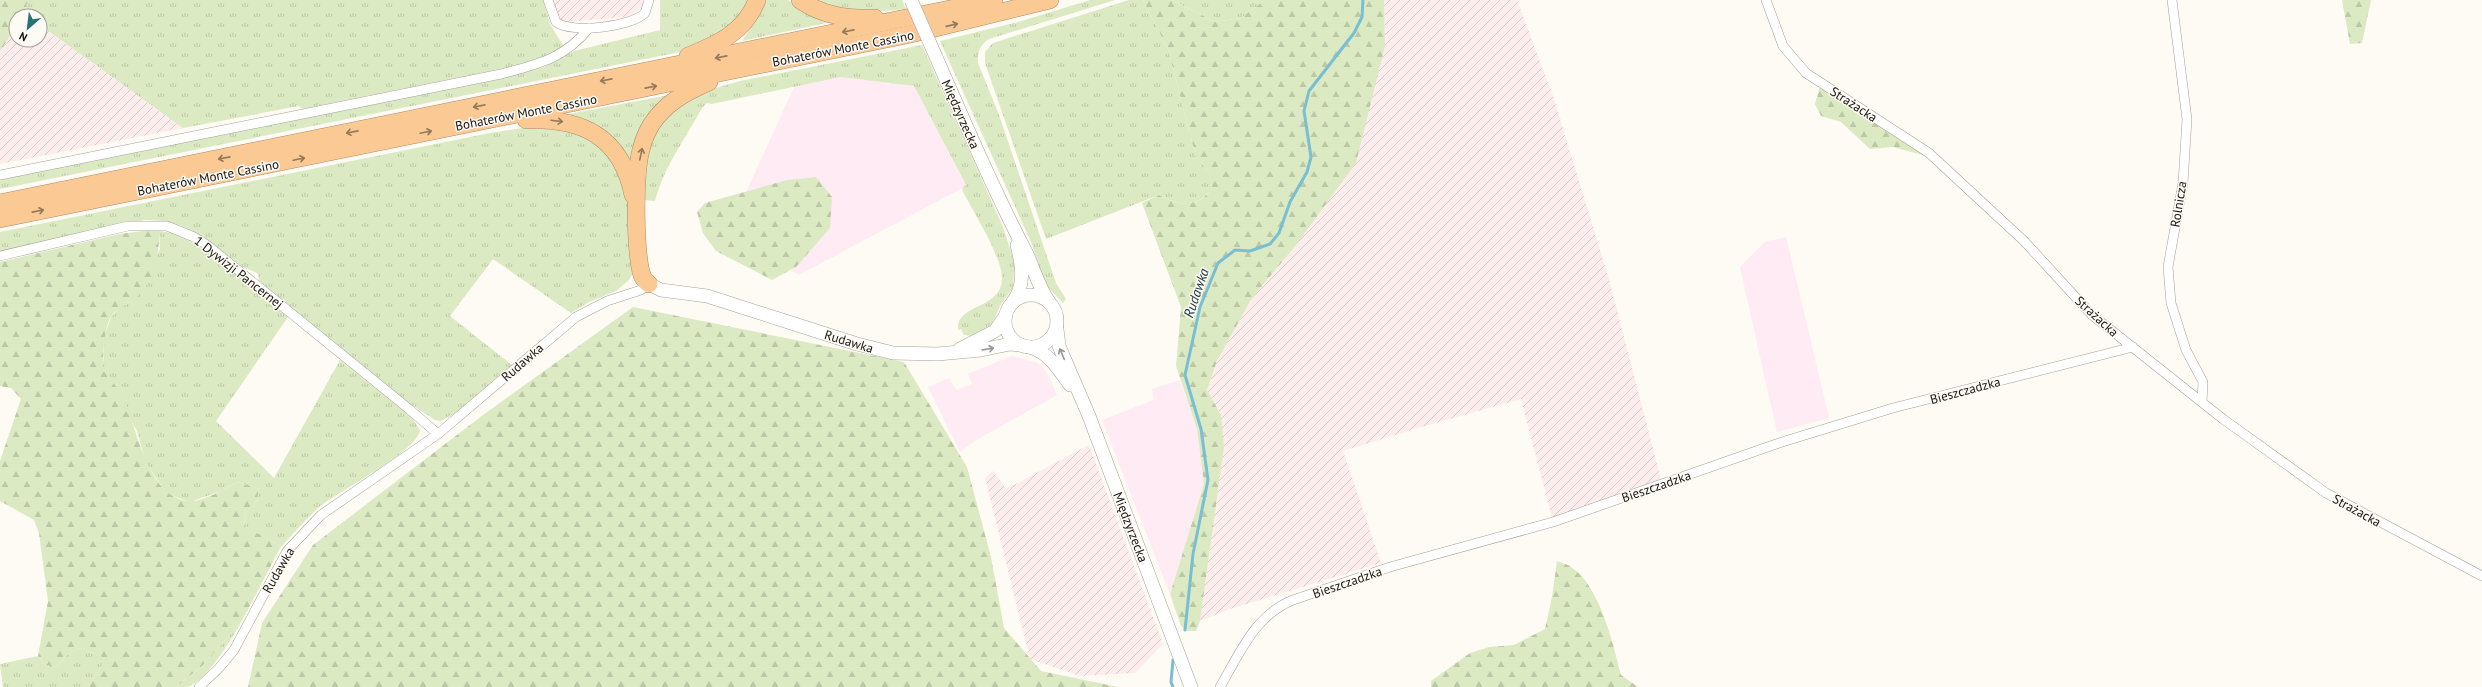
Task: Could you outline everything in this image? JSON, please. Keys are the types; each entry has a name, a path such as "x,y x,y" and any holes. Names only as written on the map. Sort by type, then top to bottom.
{"highway":[{"path":"645,73 722,42 746,20 757,0"},
{"path":"800,0 819,11 841,17 927,15"},
{"name":"Bohaterów Monte Cassino","path":"0,203 645,73 994,0"},
{"name":"Bohaterów Monte Cassino","path":"0,219 911,34 1050,0"},
{"path":"649,284 641,272 637,221 640,158 644,139 663,110 680,97 736,70"},
{"path":"476,122 556,120 572,123 594,132 611,149 625,170 637,221"}],"main road":[{"name":"Międzyrzecka","path":"911,0 1012,228 1028,257 1038,285 1049,302"},
{"name":"Międzyrzecka","path":"1009,308 1019,292 1021,282 1020,260 1012,228"},
{"name":"Rudawka","path":"649,284 661,290 707,296 882,350 915,355 953,352 1010,344 1025,346"},
{"path":"1032,295 1039,296 1049,302 1057,315 1056,329 1045,344 1025,346 1008,333 1005,325 1009,308 1020,297 1032,295"},
{"name":"Rudawka","path":"953,352 988,336 1000,325 1009,308"},
{"name":"Międzyrzecka","path":"1056,329 1059,346 1084,403 1191,687"},
{"name":"Międzyrzecka","path":"1025,346 1040,351 1049,358 1084,403"}],"street":[{"path":"548,0 554,18 562,26 589,28 632,22 645,14 649,0"},
{"name":"Strażacka","path":"1766,0 1784,46 1806,73 1929,153 2024,241 2092,315 2202,402 2326,493 2482,576"},
{"name":"Rolnicza","path":"2172,0 2187,118 2182,183 2168,267 2171,303 2186,350 2202,382 2202,402"},
{"path":"0,175 501,74 541,63 557,56 571,47 589,28"},
{"name":"1 Dywizji Pancernej","path":"0,256 128,226 167,226 180,230 207,245 409,408 438,434"},
{"name":"Rudawka","path":"199,687 219,668 234,650 280,564 297,538 320,515 438,434 576,317 607,301 638,292 649,284"},
{"name":"Bieszczadzka","path":"1220,687 1262,619 1282,605 1294,600 1390,567 1553,522 1794,438 1893,408 2133,347"}],"shaded area":[{"path":"551,0 643,0 643,5 635,14 627,17 565,22 559,20"},
{"path":"1384,0 1517,0 1554,99 1610,283 1661,480 1553,522 1521,399 1418,428 1343,451 1381,563 1230,609 1200,621 1210,546 1221,415 1207,391 1217,361 1252,298 1293,249 1385,46"},
{"path":"48,31 183,128 0,164 0,51 8,39 8,48 48,48"},
{"path":"841,77 914,86 966,186 799,275 729,230 794,87"},
{"path":"1786,237 1829,418 1777,432 1740,267 1765,242"},
{"path":"1012,356 1035,362 1041,366 1047,373 1057,395 978,439 960,452 928,387 949,378 956,390 972,384 968,374"},
{"path":"1180,380 1197,429 1204,484 1170,594 1102,420 1154,400 1152,389"},
{"path":"1089,445 1163,644 1135,673 1080,676 1030,659 985,478 993,471 1006,489"}],"green space":[{"path":"0,0 28,0 26,8 8,8 8,39 0,51"},
{"path":"28,0 543,0 550,24 564,47 541,59 500,69 302,109 299,106 183,128 48,31 48,8 26,8"},
{"path":"660,0 751,0 732,28 685,51 0,189 0,178 503,78 544,67 574,51 660,30"},
{"path":"766,0 788,0 801,11 826,23 742,41 759,15"},
{"path":"811,0 902,0 906,9 880,11 847,10"},
{"path":"1090,0 1115,0 989,39 981,46 978,55 978,63 999,115 1056,283 1066,299 1063,303 1045,284 1031,242 940,41 1018,22"},
{"path":"1129,0 1143,0 1168,49 1196,157 1210,173 1212,189 1200,200 1187,203 1167,199 1159,195 1046,239 985,63 985,52 993,43"},
{"path":"1143,0 1172,0 1215,22 1241,18 1265,0 1384,0 1385,46 1356,163 1293,249 1252,298 1217,361 1207,390 1221,415 1224,447 1200,621 1196,631 1188,631 1181,626 1170,594 1204,484 1197,429 1176,366 1181,307 1142,203 1159,195 1166,199 1181,203 1194,202 1200,200 1212,189 1210,173 1196,157 1168,49"},
{"path":"1172,0 1265,0 1241,18 1215,22"},
{"path":"2342,0 2371,0 2362,43 2350,44"},
{"path":"922,45 1003,227 1017,270 1014,271 1013,288 1001,304 992,324 971,336 964,335 961,329 958,330 959,321 971,310 995,296 1000,288 1002,278 1001,269 980,222 963,192 962,188 966,185 914,86 841,77 712,104 707,103 702,108 669,165 655,201 644,200 648,147 665,115 702,92 740,81"},
{"path":"1820,87 1926,156 1893,147 1870,149 1841,122 1821,116 1815,104"},
{"path":"669,95 633,169 583,120 569,114"},
{"path":"541,125 589,137 615,163 628,200 633,273 629,280 616,291 589,302 571,313 493,259 450,316 512,365 459,411 441,421 435,420 412,405 259,281 258,274 242,267 208,241 187,228 161,221 145,220 0,251 0,232 490,133"},
{"path":"816,177 832,197 830,228 796,267 772,280 716,251 703,233 697,212 705,203 787,180"},
{"path":"159,231 174,234 209,253 288,317 216,421 274,478 340,360 412,418 420,430 416,439 392,460 318,508 280,548 274,542 245,528 244,515 257,500 259,489 238,482 221,491 190,502 167,494 146,463 137,431 103,370 104,337 111,317 119,308 132,301 160,249"},
{"path":"159,231 158,250 154,269 145,287 139,294 132,301 117,310 110,318 103,350 103,370 120,392 145,457 153,474 163,488 175,497 190,501 208,497 238,482 259,489 257,500 244,515 245,527 274,542 280,548 243,619 203,665 176,687 88,687 103,664 103,657 80,648 67,655 56,667 45,665 38,656 48,601 39,533 34,520 0,501 0,461 21,399 11,388 0,386 0,262 119,234"},
{"path":"633,307 904,362 967,467 991,557 1004,628 1041,671 1118,687 248,687 262,623 313,545 483,415"},
{"path":"1557,561 1571,567 1581,576 1590,588 1604,616 1621,675 1638,687 1431,687 1431,681 1470,653 1489,647 1514,645 1545,629 1552,597"},
{"path":"243,619 212,667 196,682 188,687 176,687 203,665"},
{"path":"80,648 104,657 103,664 88,687 3,687 0,664 38,656 45,665 56,667 67,655"}],"waterway":[{"name":"Rudawka","path":"1185,630 1193,554 1208,480 1201,429 1185,375 1200,307 1218,263 1235,250 1250,251 1270,244 1279,233 1290,202 1307,172 1311,157 1304,111 1309,91 1354,33 1362,17 1363,0"},
{"name":"Rudawka","path":"1173,660 1171,682 1173,687"}]}
